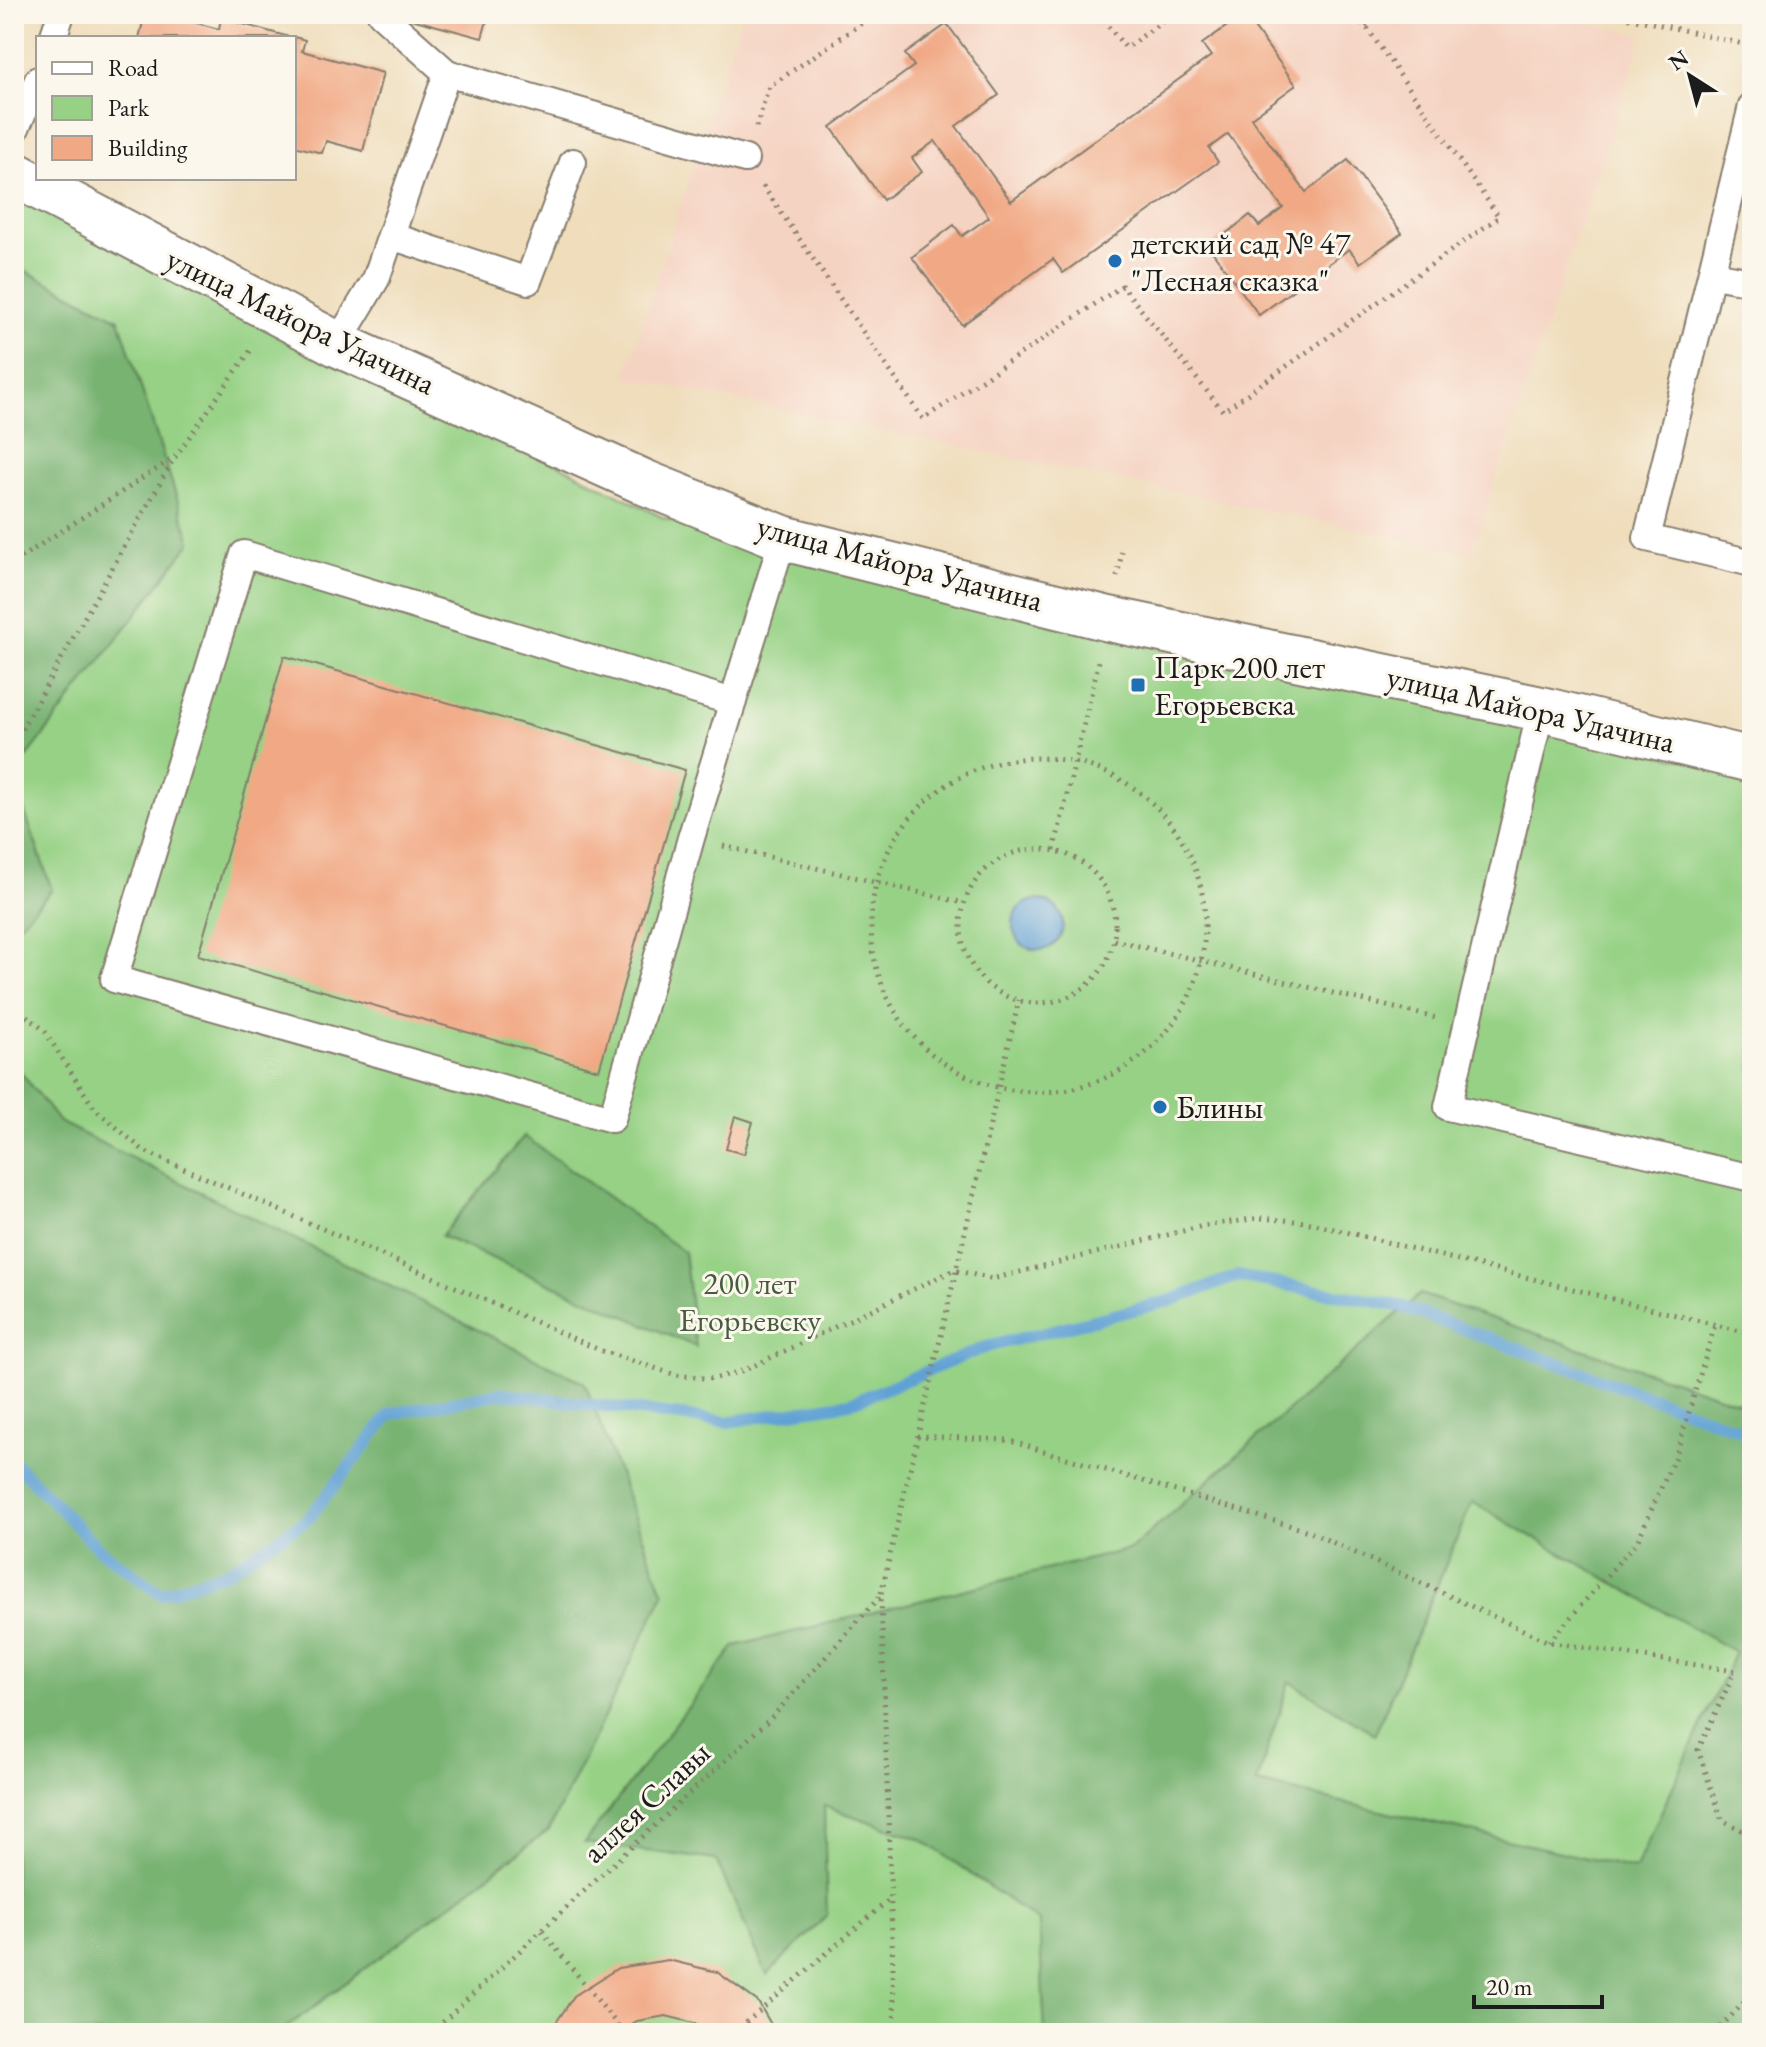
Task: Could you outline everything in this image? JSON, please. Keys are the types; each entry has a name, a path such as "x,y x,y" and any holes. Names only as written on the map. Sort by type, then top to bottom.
{"street":[{"name":"улица Майора Удачина","path":"14,174 337,344 646,483 783,538 1109,619 1541,709 1752,760"}],"lane":[{"path":"54,36 61,14"},
{"path":"381,14 447,73 745,159"},
{"path":"337,344 376,279 447,73"},
{"path":"14,132 36,84"},
{"path":"1752,106 1647,538 1752,563"},
{"path":"391,236 528,281 573,162"},
{"path":"1713,275 1752,282"},
{"path":"733,702 244,554 114,979 612,1119 691,838 733,702 783,538"},
{"path":"1541,709 1448,1107 1752,1178"}],"path":[{"path":"875,14 769,87 745,159 923,419 1122,286 1223,411 1499,217 1367,28 1352,14"},
{"path":"1098,14 1126,48 1173,14"},
{"path":"1367,28 1377,14"},
{"path":"1613,14 1752,46"},
{"path":"14,743 175,457 278,311"},
{"path":"14,562 175,457"},
{"path":"1054,850 1109,619"},
{"path":"1011,759 1075,761 1129,784 1172,823 1198,874 1204,903 1202,961 1191,993 1175,1022 1153,1047 1127,1067 1097,1082 1065,1090 1031,1092 998,1088 944,1064 902,1023 887,998 874,956 871,911 876,883 887,852 904,824 925,801 951,782 980,768 1011,759"},
{"path":"691,838 964,903"},
{"path":"1026,850 1054,850 1081,862 1102,883 1113,910 1114,940 1104,966 1074,994 1047,1002 1019,1000 994,989 974,970 961,931 964,903 977,878 999,860 1026,850"},
{"path":"1114,940 1467,1025"},
{"path":"895,2033 881,1594 1019,1000"},
{"path":"14,1006 44,1030 94,1108 144,1151 602,1351 676,1375 713,1379 745,1370 954,1270 992,1279 1203,1226 1260,1218 1306,1222 1752,1334"},
{"path":"1549,1642 1638,1540 1685,1431 1715,1325"},
{"path":"917,1436 1007,1440 1308,1531 1549,1642 1735,1671 1698,1750 1722,1820 1752,1836"},
{"name":"аллея Славы","path":"431,2033 773,1716 881,1594"},
{"path":"734,2033 891,1898"},
{"path":"542,1931 624,2033"},
{"path":"1715,2033 1752,1994"}],"shaded area":[{"name":"детский сад № 47 \"Лесная сказка\"","path":"742,14 1548,14 1643,36 1471,553 625,377"}],"green space":[{"name":"200 лет Егорьевску","path":"14,187 664,518 817,566 1752,775 1752,2033 14,2033"},
{"path":"14,265 119,319 191,542 14,774"},
{"path":"14,781 52,890 14,930"},
{"path":"14,1063 59,1122 585,1383 664,1594 549,1830 279,2033 14,2033"},
{"path":"524,1136 684,1252 696,1347 441,1236"},
{"path":"1420,1294 1752,1407 1752,2033 1045,2033 1039,1922 923,1840 824,1806 827,1916 767,1975 716,1860 584,1843 735,1646 1131,1549","holes":["1472,1502 1735,1652 1635,1869 1257,1783 1289,1681 1375,1734"]}],"water":[{"path":"1038,900 1056,907 1063,925 1056,943 1038,950 1020,943 1013,925 1020,907"}],"building":[{"path":"145,14 162,14 219,29 221,18 286,36 140,36"},
{"path":"405,14 489,14 482,38 404,17"},
{"path":"1244,14 1296,85 1251,118 1306,192 1348,160 1402,233 1360,263 1349,249 1259,315 1209,247 1250,215 1259,226 1283,208 1228,134 1209,148 1218,162 1063,273 1053,259 962,325 912,257 954,225 962,236 989,217 935,141 912,158 922,172 883,200 831,127 914,66 905,54 947,24 999,95 956,126 1011,201 1211,56 1202,44"},
{"path":"296,38 305,40 302,51 383,73 363,151 326,141 322,153 296,146"},
{"path":"284,656 685,770 599,1070 198,955"},
{"path":"735,1116 753,1122 744,1154 726,1149"},
{"path":"668,1960 717,1972 758,2002 776,2033 707,2033 694,2023 666,2016 637,2021 617,2033 549,2033 574,1996 618,1968"}],"waterway":[{"path":"14,1462 99,1549 161,1594 227,1572 309,1518 390,1414 500,1393 727,1422 850,1403 986,1347 1169,1301 1237,1276 1400,1306 1752,1434"}],"place":[{"name":"детский сад № 47 \"Лесная сказка\"","path":"1115,261"},
{"name":"Парк 200 лет Егорьевска","path":"1138,685"},
{"name":"Блины","path":"1160,1107"}]}
